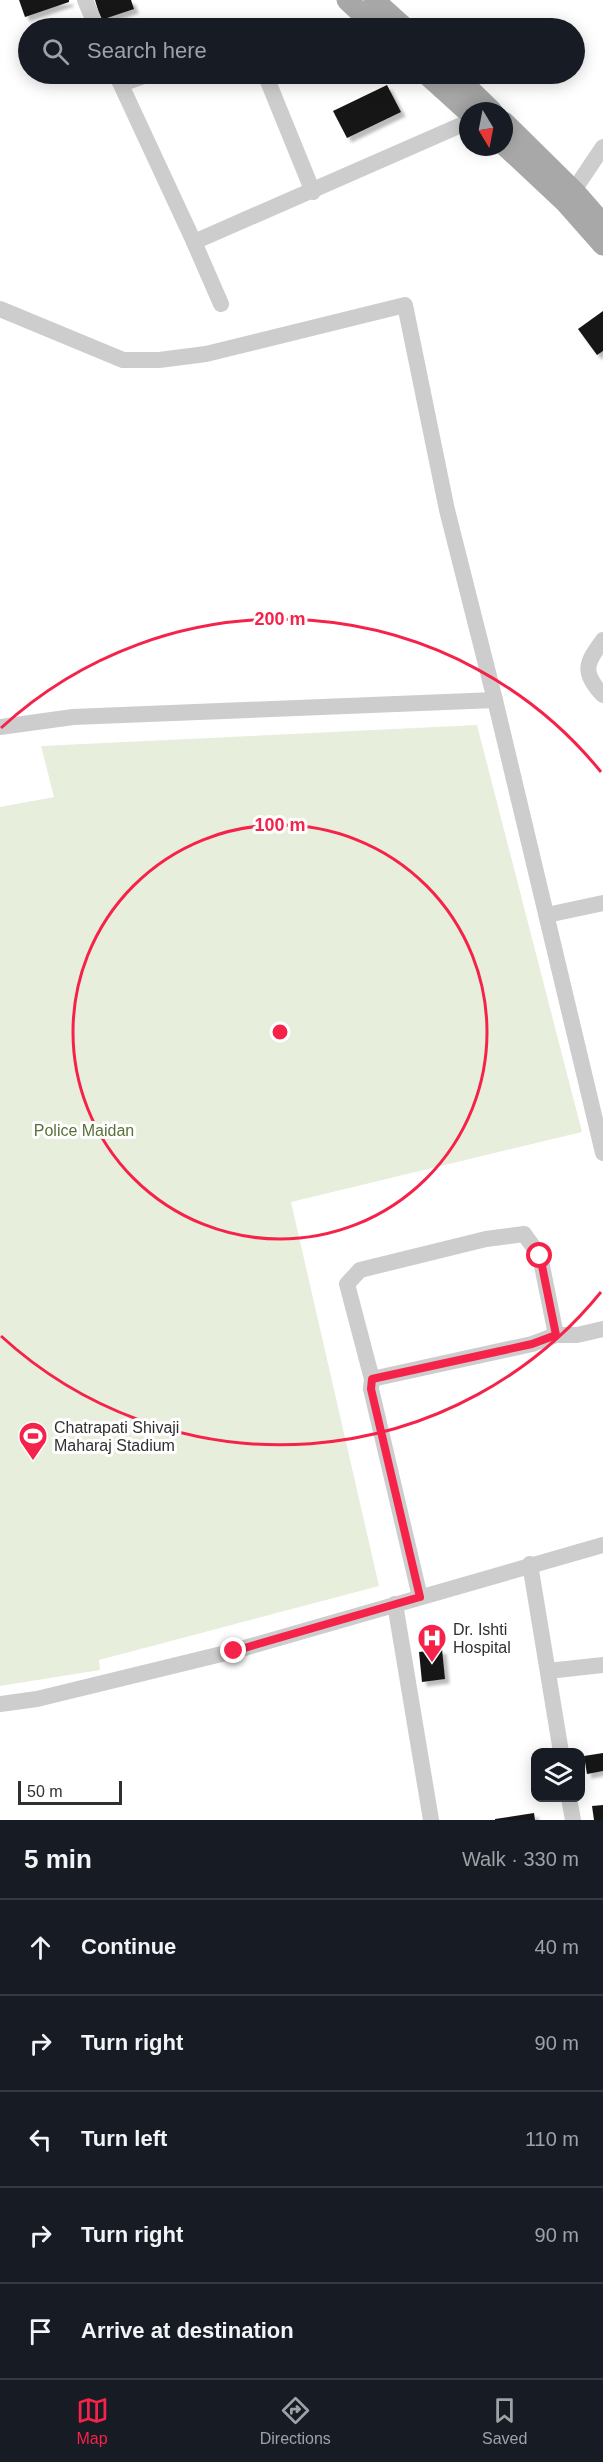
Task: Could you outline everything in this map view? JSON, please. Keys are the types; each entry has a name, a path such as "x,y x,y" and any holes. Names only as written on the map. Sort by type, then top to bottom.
{"main road":[{"path":"347,0 366,18"},
{"path":"374,0 394,18"},
{"path":"437,84 459,104"},
{"path":"464,84 483,102"},
{"path":"513,132 570,197 603,245"},
{"path":"513,152 603,224"}],"street":[{"path":"85,0 93,18"},
{"path":"120,84 221,304"},
{"path":"269,84 313,192"},
{"path":"194,242 313,192 459,126"},
{"path":"570,197 603,147"},
{"path":"0,309 123,360 159,360 206,354 405,305 447,510 600,1128 603,1153"},
{"path":"603,640 589,659 588,673 603,695"},
{"path":"0,727 73,717 495,700"},
{"path":"546,915 603,903"},
{"path":"420,1597 371,1389 372,1379 347,1284 360,1270 486,1239 524,1234 540,1256 556,1335"},
{"path":"372,1379 532,1344 556,1335 577,1335 603,1329"},
{"path":"0,1704 37,1699 234,1651 530,1564 603,1545"},
{"path":"530,1564 560,1748"},
{"path":"395,1604 431,1820"},
{"path":"548,1671 603,1665"},
{"path":"570,1802 573,1820"}],"green space":[{"name":"Police Maidan","path":"477,725 582,1132 291,1202 379,1586 99,1660 100,1670 0,1686 0,807 54,797 41,746"}],"building":[{"path":"19,0 69,0 69,2 25,17"},
{"path":"95,0 131,0 134,9 100,18"},
{"path":"387,85 401,112 347,138 333,111"},
{"path":"603,311 603,351 597,355 578,329"},
{"path":"442,1649 445,1679 422,1682 419,1652"},
{"path":"603,1753 603,1771 587,1774 585,1756"},
{"path":"603,1805 603,1820 594,1820 592,1806"},
{"path":"534,1813 535,1820 495,1820 495,1819"}],"place":[{"name":"Chatrapati Shivaji Maharaj Stadium","path":"33,1462"},
{"name":"Dr. Ishti Hospital","path":"432,1664"}],"route":[{"path":"234,1651 420,1597 371,1389 372,1379 532,1344 556,1335 540,1256"}]}
